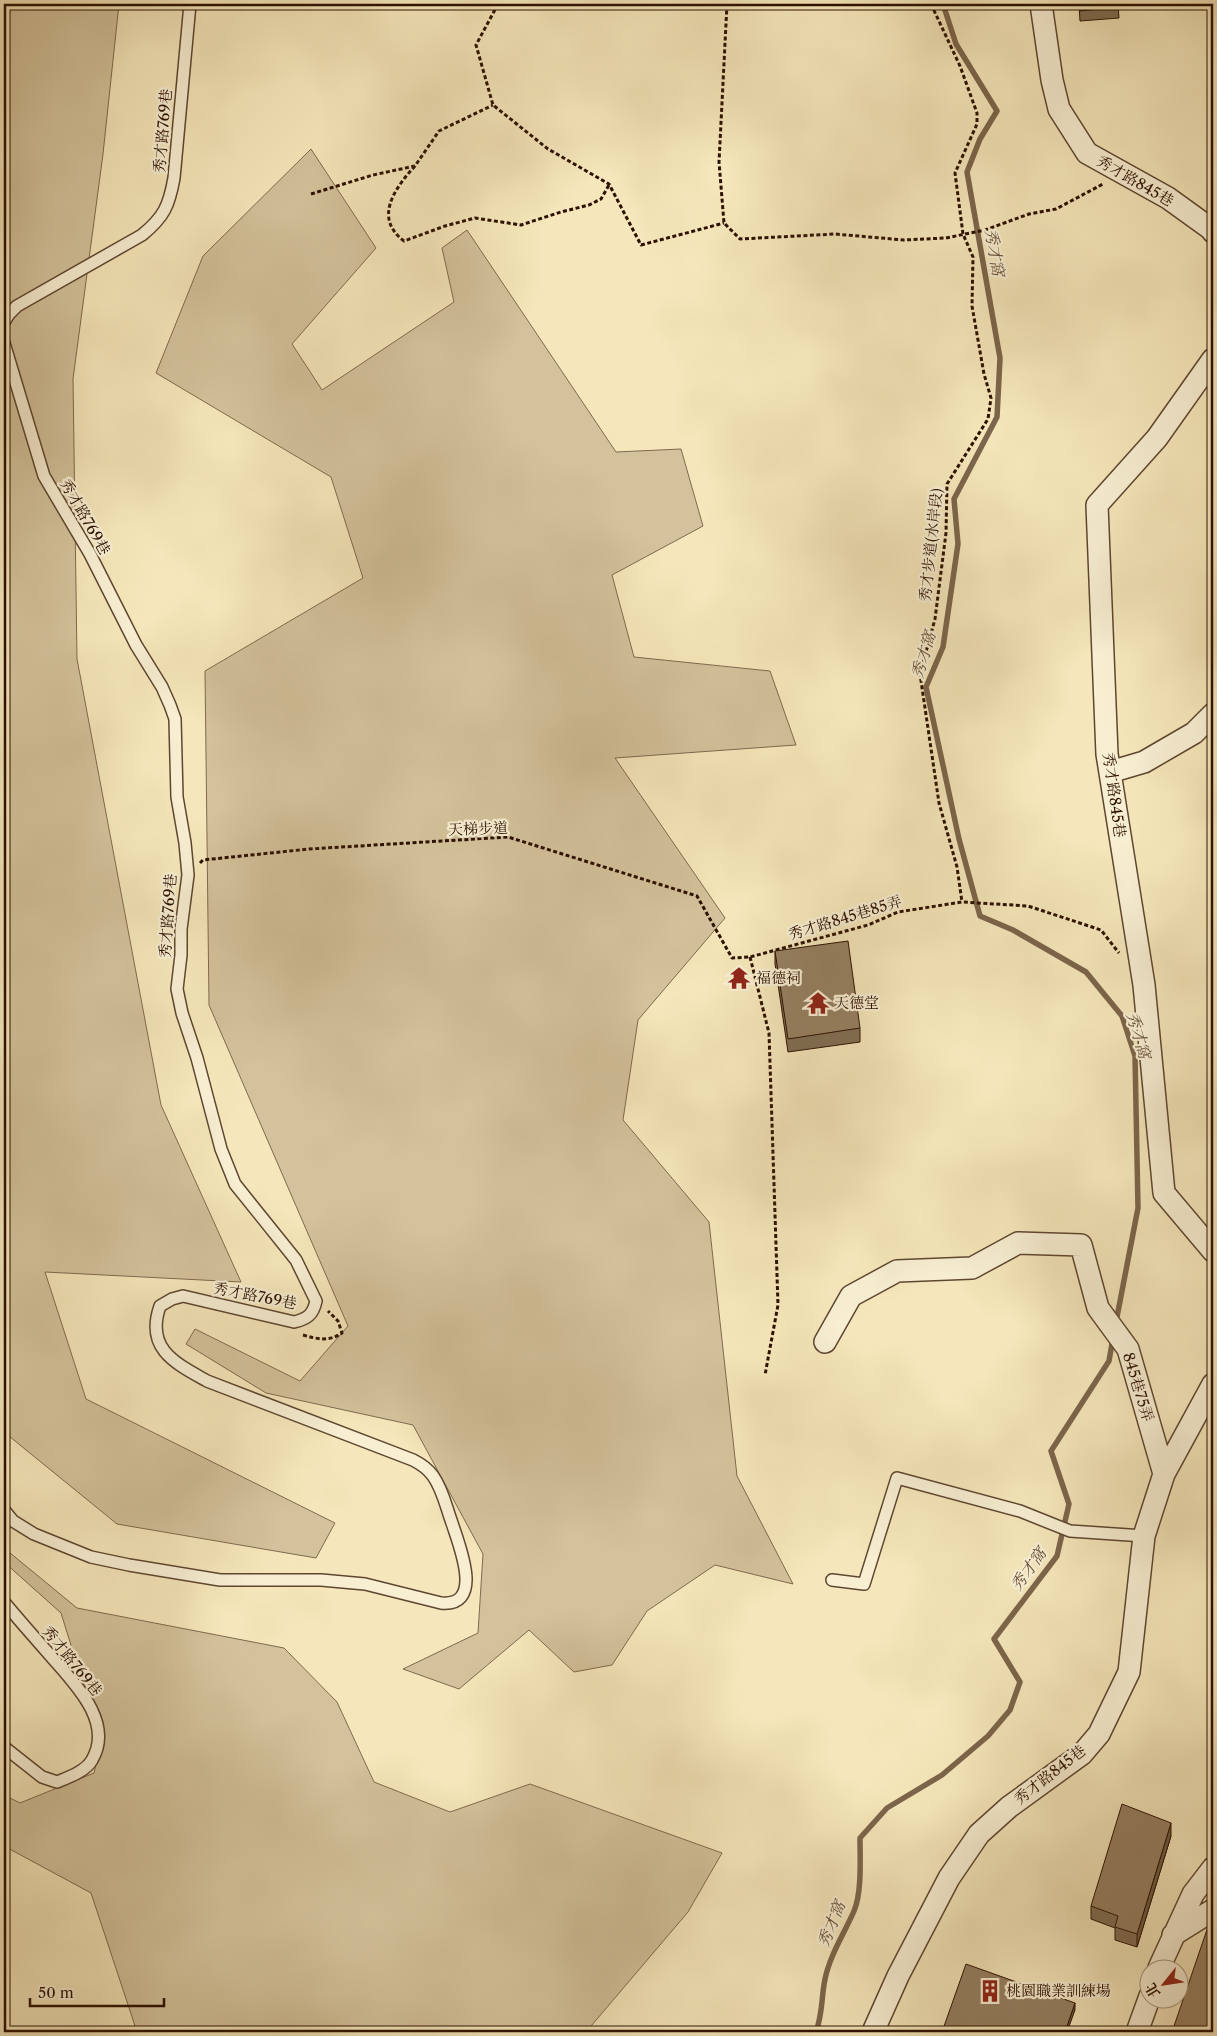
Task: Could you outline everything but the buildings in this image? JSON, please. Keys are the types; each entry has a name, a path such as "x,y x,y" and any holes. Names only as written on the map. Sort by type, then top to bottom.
{"street":[{"name":"秀才路845巷","path":"1042,5 1052,80 1058,109 1087,153 1168,198 1213,232"},
{"name":"秀才路845巷","path":"1213,359 1157,438 1097,505 1107,754 1144,985 1164,1193 1213,1251"},
{"path":"1110,772 1144,762 1194,733 1213,714"},
{"name":"845巷75弄","path":"825,1342 851,1296 896,1271 972,1268 1018,1243 1081,1245 1098,1308 1128,1349 1164,1474"},
{"name":"秀才路845巷","path":"873,2032 898,1976 949,1878 979,1834 1009,1806 1082,1754 1099,1734 1129,1672 1144,1536 1164,1474 1213,1384"},
{"path":"1163,1958 1193,1894 1213,1868"},
{"path":"1173,1935 1213,1910"},
{"path":"1137,2032 1146,2008"}],"lane":[{"name":"秀才路769巷","path":"4,322 9,314 18,306 142,235 155,225 166,209 170,201 174,178 190,4"},
{"name":"秀才路769巷","path":"4,343 44,476 90,554 136,645 162,687 170,705 174,719 177,797 185,843 188,876 181,929 181,955 177,988 182,1014 197,1058 221,1149 235,1184 296,1260 316,1301 311,1315 294,1322 183,1296 172,1299 160,1306 156,1318 158,1342 168,1356 179,1366 207,1382 413,1460 424,1466 433,1475 440,1488 464,1559 466,1580 464,1593 458,1601 446,1604 365,1584 321,1580 220,1580 129,1565 91,1557 34,1534 13,1521 4,1510"},
{"path":"832,1580 864,1584 897,1478 1020,1511 1070,1531 1144,1536"},
{"name":"秀才路769巷","path":"4,1602 79,1689 93,1712 99,1732 92,1760 84,1768 57,1782 42,1777 4,1747"}],"path":[{"path":"498,4 476,45 493,104 548,149 609,184 641,246 724,224"},
{"path":"727,4 719,162 724,224 740,239 835,234 904,240 946,238 985,230 1029,214 1056,209 1124,174"},
{"name":"秀才步道(水岸段)","path":"931,4 960,66 977,113 977,124 955,173 964,234 973,257 972,306 984,374 991,398 988,419 947,484 946,533 934,619 920,674 939,802 957,867 962,902"},
{"path":"493,104 439,131 415,166 400,183 392,198 388,215 393,232 404,240 475,218 521,225 561,212 589,206 602,199 609,184"},
{"path":"311,194 374,175 415,166"},
{"name":"天梯步道","path":"188,876 203,860 309,849 508,837 697,896 732,958"},
{"name":"秀才路845巷85弄","path":"732,958 750,957 868,925 898,912 962,902 1028,906 1101,930 1122,958"},
{"path":"750,957 769,1033 778,1304 766,1375"}],"shaded area":[{"path":"4,4 119,4 103,154 73,379 77,659 161,1105 241,1282 45,1272 86,1399 335,1523 316,1558 117,1524 4,1432"},
{"path":"311,149 376,248 292,344 322,390 454,302 442,248 467,230 616,452 681,449 703,526 612,575 634,657 770,671 796,745 615,758 725,918 638,1020 623,1120 709,1222 737,1476 793,1584 715,1565 647,1611 612,1665 574,1672 529,1630 459,1689 403,1669 478,1633 483,1554 413,1425 266,1393 186,1344 195,1329 300,1381 348,1326 209,1005 205,671 363,578 331,477 156,373 203,256"},
{"path":"4,1548 77,1608 284,1648 337,1702 374,1782 450,1812 530,1784 722,1853 688,1912 586,2032 137,2032 91,1893 4,1846 4,1795 20,1803 94,1773 101,1742 61,1613 4,1562"}],"waterway":[{"name":"秀才窩","path":"943,4 956,44 997,111 980,139 967,172 1000,358 997,417 954,499 958,544 943,647 926,687 959,839 980,916 1013,930 1086,972 1122,1016 1135,1056 1138,1208 1116,1322"},
{"name":"秀才窩","path":"816,2032 827,1970 857,1904 860,1875 860,1838 887,1808 942,1775 988,1736 1010,1710 1020,1682 994,1639 1057,1556 1069,1504 1051,1451 1109,1361 1113,1338"}],"place":[{"name":"福德祠","path":"739,978"},
{"name":"天德堂","path":"818,1003"},
{"name":"桃園職業訓練場","path":"990,1991"}]}
